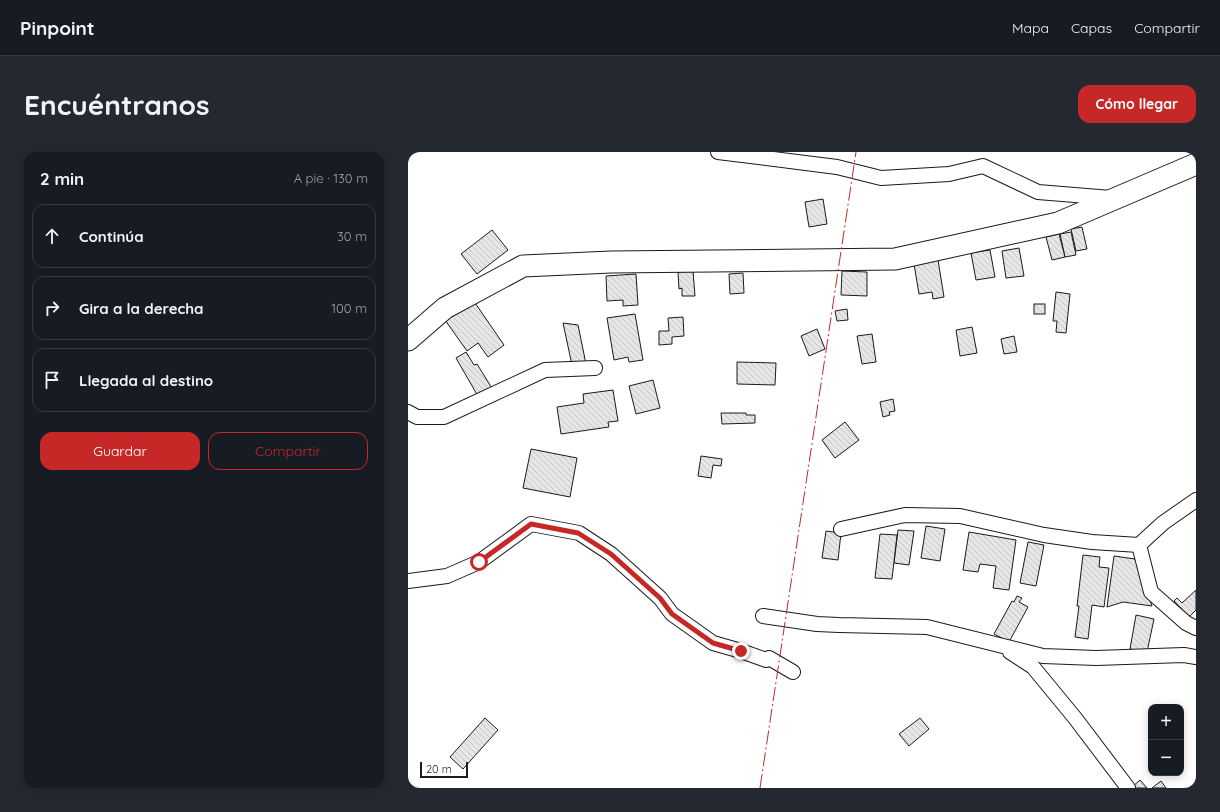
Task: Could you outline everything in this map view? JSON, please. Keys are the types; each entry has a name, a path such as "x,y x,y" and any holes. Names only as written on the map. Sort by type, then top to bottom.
{"street":[{"path":"718,152 837,167 881,178 948,174 983,166 1038,192 1115,199"},
{"path":"408,340 445,308 523,266 611,262 895,260 1058,223 1196,164"},
{"path":"408,412 417,417 444,417 545,370 595,368"},
{"path":"841,529 905,515 960,516 1044,535 1092,542 1139,545 1163,523 1196,500"},
{"path":"408,581 447,576 479,562 531,524 578,533 611,554 660,598 672,614 713,643 766,660 768,658 794,672"},
{"path":"1139,545 1151,592 1186,623 1196,628"},
{"path":"763,616 839,626 927,627 1043,656 1096,658 1184,655 1196,656"},
{"path":"1000,645 1032,667 1075,718 1128,788"}],"building":[{"path":"823,199 827,224 809,227 805,202"},
{"path":"1082,227 1087,249 1076,251 1071,229"},
{"path":"492,230 508,250 477,274 461,254"},
{"path":"1071,232 1076,255 1065,257 1060,234"},
{"path":"1059,234 1065,257 1052,260 1046,237"},
{"path":"1019,248 1024,276 1006,278 1002,251"},
{"path":"990,250 995,277 976,280 971,253"},
{"path":"938,260 944,297 933,299 932,292 919,294 914,264"},
{"path":"693,271 695,296 682,296 682,288 679,289 678,272"},
{"path":"842,271 867,272 867,296 841,295"},
{"path":"743,273 744,293 730,294 729,274"},
{"path":"636,274 638,305 623,306 623,300 607,301 606,276"},
{"path":"1056,292 1070,294 1066,333 1056,332 1057,321 1053,321"},
{"path":"473,300 504,345 488,357 478,343 467,351 445,320"},
{"path":"1034,304 1045,304 1045,314 1034,314"},
{"path":"847,309 848,320 837,321 835,311"},
{"path":"635,314 643,360 629,362 628,357 614,360 607,318"},
{"path":"683,317 684,336 672,337 672,344 659,345 659,331 669,331 668,318"},
{"path":"563,323 578,325 586,364 572,365"},
{"path":"972,327 977,353 960,356 956,330"},
{"path":"817,329 825,349 809,356 801,336"},
{"path":"872,334 876,362 862,364 857,336"},
{"path":"1014,336 1017,352 1004,354 1001,339"},
{"path":"466,352 474,365 477,364 493,390 479,398 456,358"},
{"path":"737,362 776,363 775,385 737,384"},
{"path":"653,380 660,408 636,414 629,386"},
{"path":"613,390 618,421 608,422 609,427 561,434 557,407 584,403 583,394"},
{"path":"893,399 895,411 889,412 890,415 883,417 880,402"},
{"path":"721,413 746,413 746,415 755,415 755,423 722,424"},
{"path":"845,422 859,440 835,458 822,440"},
{"path":"531,449 577,458 570,497 523,488"},
{"path":"701,456 722,459 721,466 713,465 711,478 698,476"},
{"path":"926,526 945,529 940,561 921,558"},
{"path":"898,530 914,531 909,565 894,563"},
{"path":"826,531 841,533 838,560 822,558"},
{"path":"969,532 1016,540 1009,590 993,588 996,566 980,564 978,572 963,570"},
{"path":"880,534 897,535 892,579 875,578"},
{"path":"1028,542 1044,545 1036,586 1020,583"},
{"path":"1083,555 1100,557 1099,567 1109,568 1104,607 1092,605 1088,639 1075,637"},
{"path":"1114,556 1135,559 1152,606 1123,602 1107,607"},
{"path":"1196,590 1196,610 1189,617 1174,601 1177,598 1182,603"},
{"path":"1017,596 1022,598 1019,602 1028,607 1009,642 994,634 1012,601 1014,602"},
{"path":"1136,615 1154,619 1147,652 1130,649"},
{"path":"485,718 498,730 463,769 450,757"},
{"path":"920,718 929,729 909,746 899,734"},
{"path":"1140,780 1147,788 1132,787"},
{"path":"1161,781 1166,788 1152,788"}],"power":[{"path":"760,788 856,152"}],"route":[{"path":"479,562 531,524 578,533 611,554 647,588 660,598 672,614 713,643 741,651"}]}
